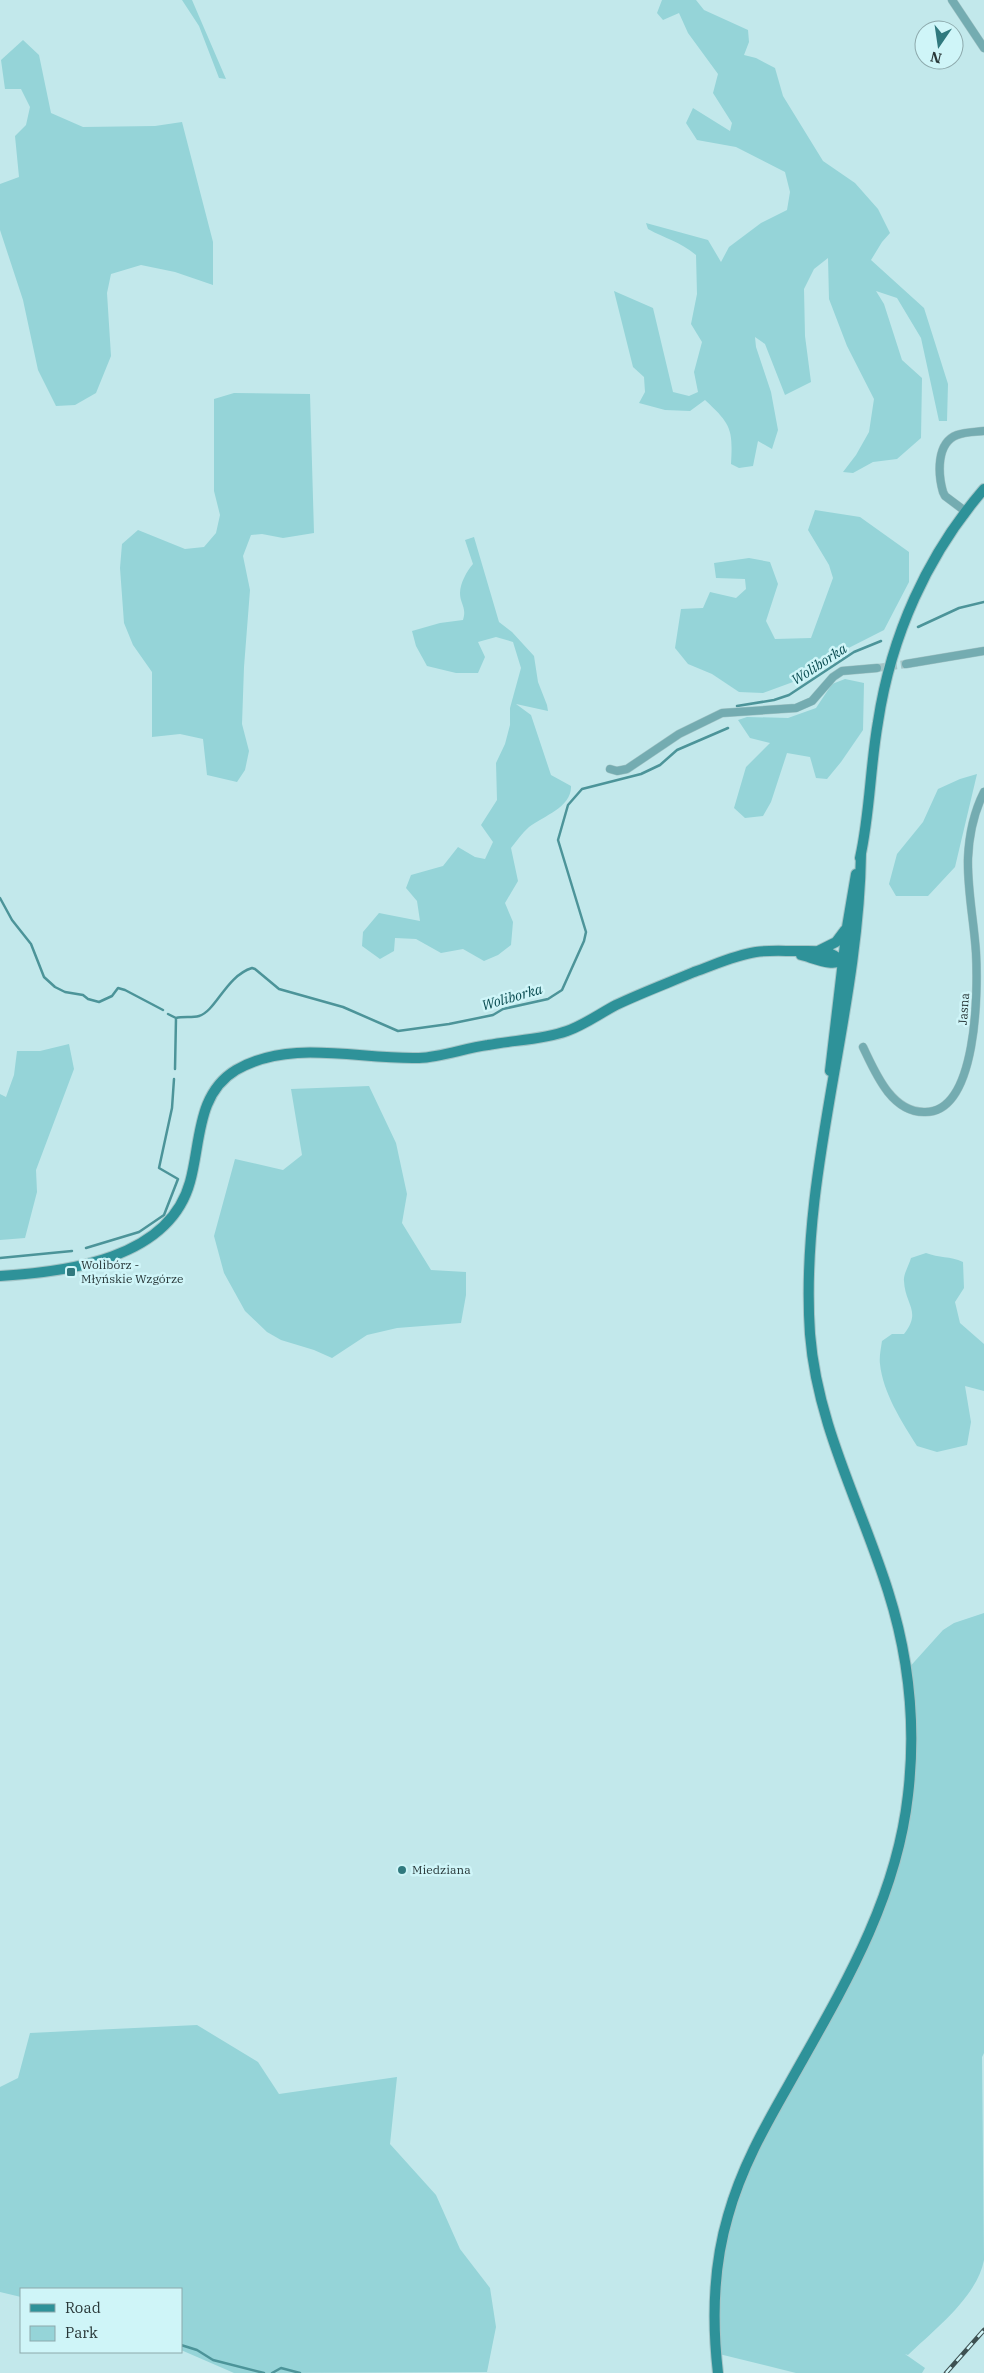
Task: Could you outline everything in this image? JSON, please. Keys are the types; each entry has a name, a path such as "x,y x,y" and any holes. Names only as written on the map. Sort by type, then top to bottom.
{"main road":[{"path":"845,976 843,961 847,927 861,853 878,723 893,654 909,608 931,564 965,511 984,489"},
{"path":"718,2373 714,2329 715,2294 727,2218 755,2144 842,1991 875,1922 891,1878 901,1841 911,1772 910,1702 900,1634 888,1590 832,1438 820,1398 809,1310 810,1249 829,1103 831,1051 845,976 853,947 860,883 861,853"},
{"path":"818,951 836,942 847,927"},
{"path":"829,963 843,961 853,947"},
{"path":"786,951 829,963 845,976"},
{"path":"0,1276 62,1268 93,1261 133,1248 151,1238 173,1214 189,1187 202,1118 209,1101 226,1077 248,1064 267,1057 310,1053 421,1058 486,1045 552,1036 575,1028 616,1005 650,990 721,962 755,952 818,951 835,955 843,961"}],"street":[{"path":"952,0 984,48"},
{"path":"965,511 945,496 943,492 941,456 945,444 952,438 964,433 984,431"},
{"path":"906,664 984,651"},
{"path":"610,769 616,771 632,767 679,734 722,713 796,708 812,701 833,677 842,671 877,668"},
{"name":"Jasna","path":"863,1047 886,1090 906,1107 917,1112 931,1112 942,1108 954,1098 962,1079 973,1036 976,1004 976,954 968,857 969,840 976,812 984,792"}],"green space":[{"path":"182,0 192,0 226,79 219,78 199,26"},
{"path":"662,0 696,0 704,10 748,30 749,42 744,55 756,58 775,68 783,96 823,161 855,183 878,209 890,233 871,260 924,308 948,384 947,421 939,421 921,338 897,298 876,291 884,304 902,360 922,378 921,438 897,459 873,462 853,473 843,472 856,455 869,432 874,399 847,346 829,299 828,258 814,269 804,289 805,336 811,382 785,395 765,344 755,337 756,347 771,392 778,430 772,449 758,441 753,466 739,468 731,464 731,435 720,415 705,400 690,411 665,410 639,403 645,392 644,377 633,367 614,291 653,308 673,392 689,396 698,392 694,372 702,342 691,324 697,294 696,255 678,243 648,229 646,223 708,240 721,262 729,247 761,223 787,210 790,192 785,172 736,147 697,140 686,123 693,108 730,131 732,123 713,93 718,74 688,33 679,13 663,20 657,13"},
{"path":"23,40 39,55 51,113 83,127 155,126 182,122 213,242 213,285 175,272 141,265 111,274 107,293 111,356 96,393 75,405 56,406 38,370 23,300 0,230 0,184 19,177 15,136 26,125 30,107 21,89 5,89 1,60"},
{"path":"234,393 310,394 314,533 283,538 262,534 251,535 243,556 250,590 242,724 249,751 245,770 237,782 207,775 203,739 180,734 152,737 152,672 133,645 124,623 120,568 122,544 138,530 185,549 204,547 216,533 220,515 214,491 214,399"},
{"path":"815,510 860,517 909,552 909,582 884,630 823,661 793,682 763,693 739,692 712,674 688,664 675,648 681,609 703,608 710,592 736,598 746,589 745,579 716,578 714,563 749,558 770,562 778,584 766,621 775,639 811,638 833,578 829,565 808,530"},
{"path":"474,537 499,622 512,632 534,656 538,682 548,711 516,704 531,715 551,775 571,786 570,793 562,805 529,827 511,848 518,881 505,903 513,922 511,945 498,955 484,961 463,949 441,953 416,939 395,938 394,951 380,959 362,946 363,932 379,913 420,921 417,901 406,888 411,875 443,866 458,847 475,857 485,859 493,842 481,825 497,800 496,763 505,744 510,725 510,708 521,668 513,642 496,637 478,642 485,657 478,673 456,673 427,666 416,646 412,631 440,623 463,620 464,609 460,597 460,589 464,577 473,564 465,540"},
{"path":"845,679 864,683 863,730 841,762 827,779 816,778 810,757 787,753 771,802 763,816 745,818 734,808 746,767 770,743 750,738 738,720 747,717 788,718 816,708 832,684"},
{"path":"977,774 955,867 928,896 896,896 889,884 897,854 923,822 938,789"},
{"path":"69,1044 74,1069 36,1170 37,1192 25,1238 0,1240 0,1094 6,1097 14,1075 17,1051 40,1051"},
{"path":"369,1086 396,1143 407,1194 402,1223 431,1270 466,1272 466,1295 461,1323 397,1328 367,1335 332,1358 314,1350 281,1340 267,1332 245,1311 224,1273 214,1236 235,1159 283,1170 302,1155 291,1089"},
{"path":"926,1253 963,1262 964,1288 955,1302 960,1323 984,1344 984,1391 965,1386 971,1422 967,1445 937,1452 917,1446 899,1417 889,1396 882,1375 880,1361 882,1341 892,1334 904,1334 912,1319 904,1276 911,1258"},
{"path":"984,1613 984,2053 982,2057 984,2260 980,2274 964,2300 942,2324 908,2355 905,2354 925,2368 922,2373 796,2373 715,2353 714,2310 737,2186 860,1957 906,1812 906,1671 943,1630 954,1623"},
{"path":"197,2025 258,2062 279,2094 397,2077 390,2144 436,2195 460,2249 490,2288 496,2327 487,2372 234,2373 182,2350 182,2288 20,2288 20,2297 0,2292 0,2087 18,2078 30,2033"}],"waterway":[{"name":"Woliborka","path":"918,627 959,608 984,602"},
{"name":"Woliborka","path":"737,706 774,700 789,695 854,652 881,641"},
{"name":"Woliborka","path":"176,1018 196,1017 205,1013 235,978 252,968 279,989 343,1007 398,1031 449,1024 493,1015 503,1009 548,999 562,990 584,941 586,932 558,840 568,805 582,789 641,774 660,765 677,750 728,728"},
{"path":"0,898 12,920 31,944 44,977 55,987 65,992 83,995 88,999 99,1002 112,996 118,988 163,1010"},
{"path":"168,1014 176,1018"},
{"name":"Woliborka","path":"175,1069 176,1018"},
{"name":"Woliborka","path":"86,1248 139,1232 164,1215 178,1179 159,1168 172,1108 174,1079"},
{"name":"Woliborka","path":"0,1258 72,1251"},
{"path":"182,2345 197,2350 213,2360 264,2373"},
{"path":"272,2373 281,2368 300,2373"}],"tunnel":[{"path":"877,668 906,664"}],"railway":[{"path":"946,2373 984,2330"}],"place":[{"name":"Wolibórz - Młyńskie Wzgórze","path":"71,1272"},
{"name":"Miedziana","path":"402,1870"}]}
